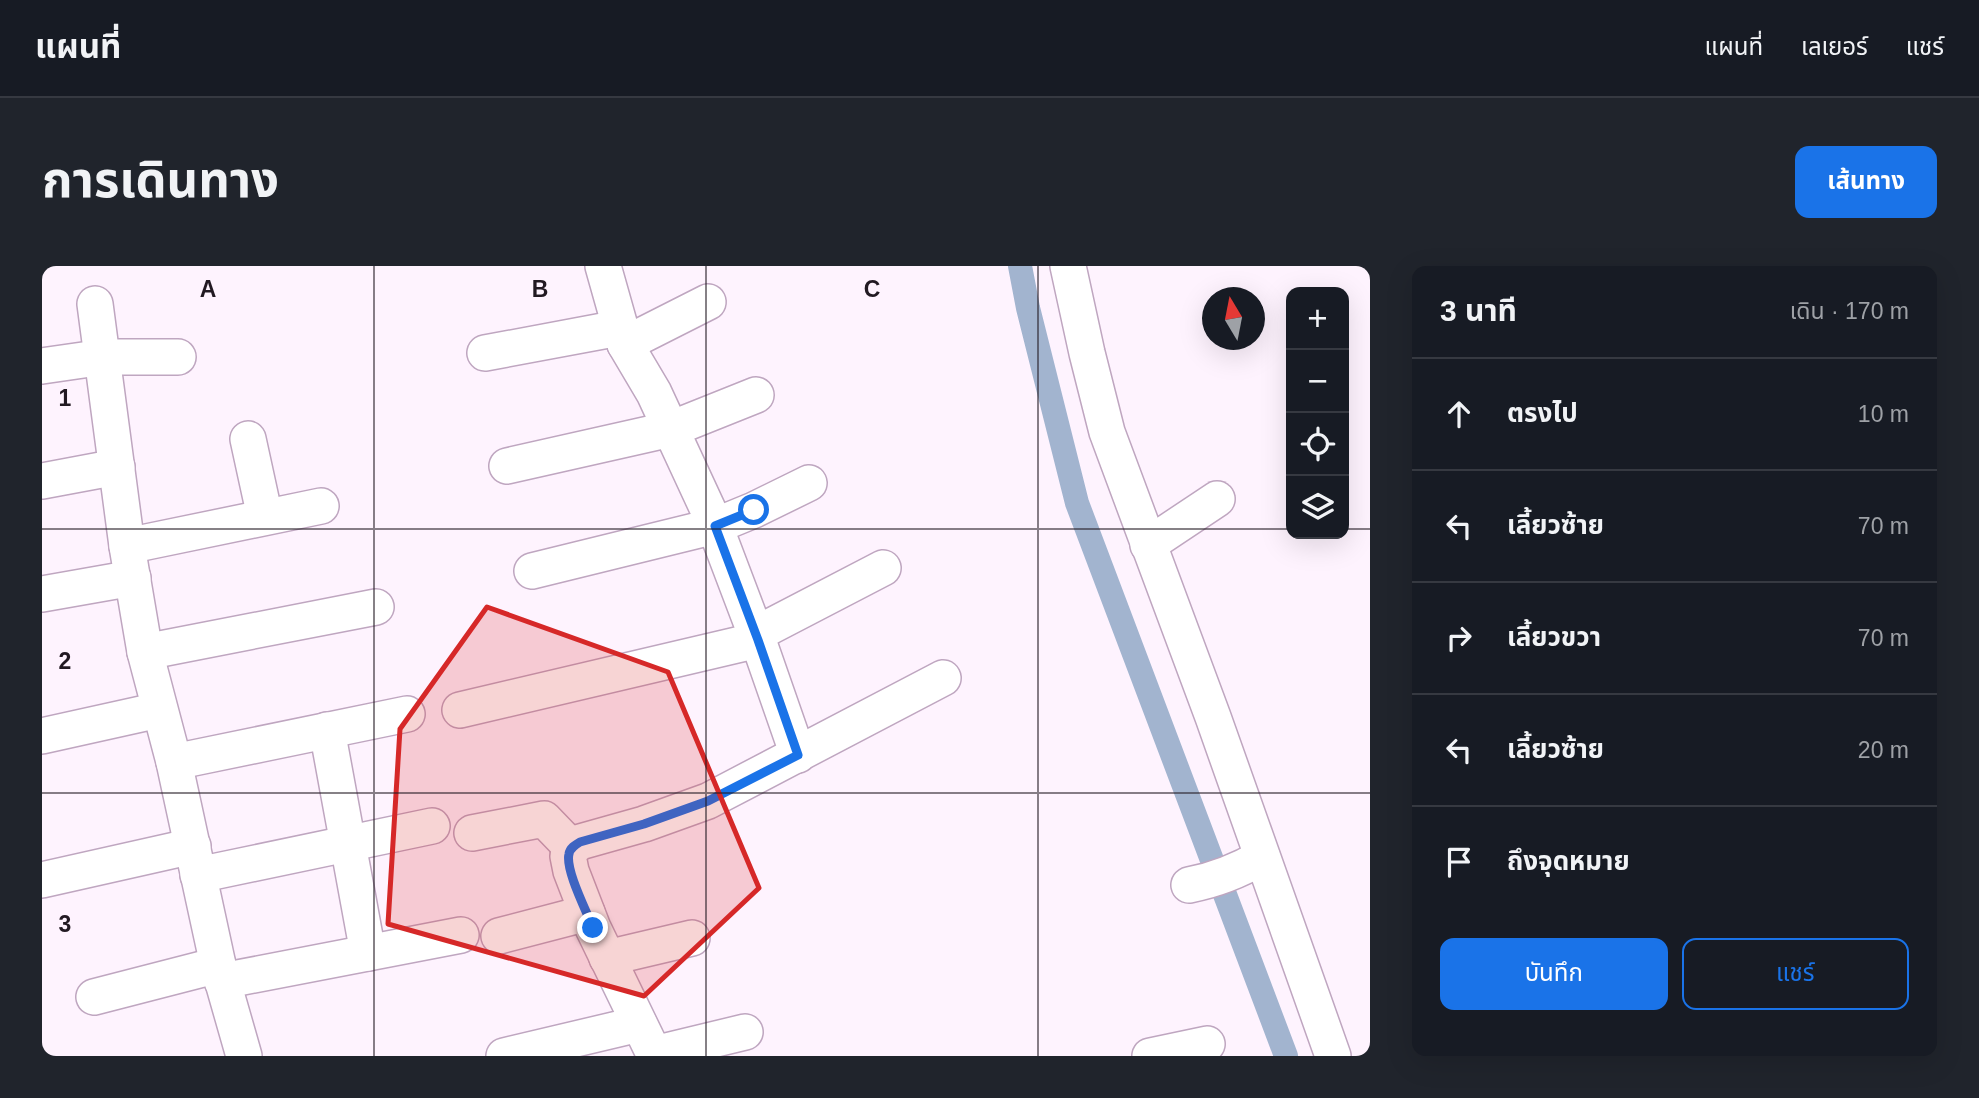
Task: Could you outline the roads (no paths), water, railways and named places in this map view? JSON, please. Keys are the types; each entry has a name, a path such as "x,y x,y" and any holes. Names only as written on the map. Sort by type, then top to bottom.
{"street":[{"path":"603,266 622,336 654,393 715,526 798,755"},
{"path":"1068,266 1107,432 1213,717 1255,861 1333,1056"},
{"path":"485,353 622,336 708,302"},
{"path":"96,304 130,562 145,652 174,762 220,973 244,1056"},
{"path":"42,366 104,357 178,357"},
{"path":"507,466 671,429 756,395"},
{"path":"248,439 265,517"},
{"path":"42,481 117,467"},
{"path":"531,571 715,526 809,483"},
{"path":"1148,545 1217,499"},
{"path":"42,594 265,517 321,506"},
{"path":"460,710 757,637 883,568"},
{"path":"145,652 376,607"},
{"path":"649,1045 587,912 571,871 568,856 572,848 580,842 644,824 708,801 943,678"},
{"path":"42,736 159,710"},
{"path":"174,762 407,714"},
{"path":"327,730 368,953"},
{"path":"472,833 544,819 572,848"},
{"path":"42,880 349,844 432,826"},
{"path":"1197,883 1255,861"},
{"path":"499,936 587,912"},
{"path":"94,997 220,973 368,953 461,935"},
{"path":"607,958 692,938"},
{"path":"503,1056 649,1045 746,1032"},
{"path":"1150,1056 1208,1044"}],"waterway":[{"path":"1020,266 1077,503 1286,1056"}]}
